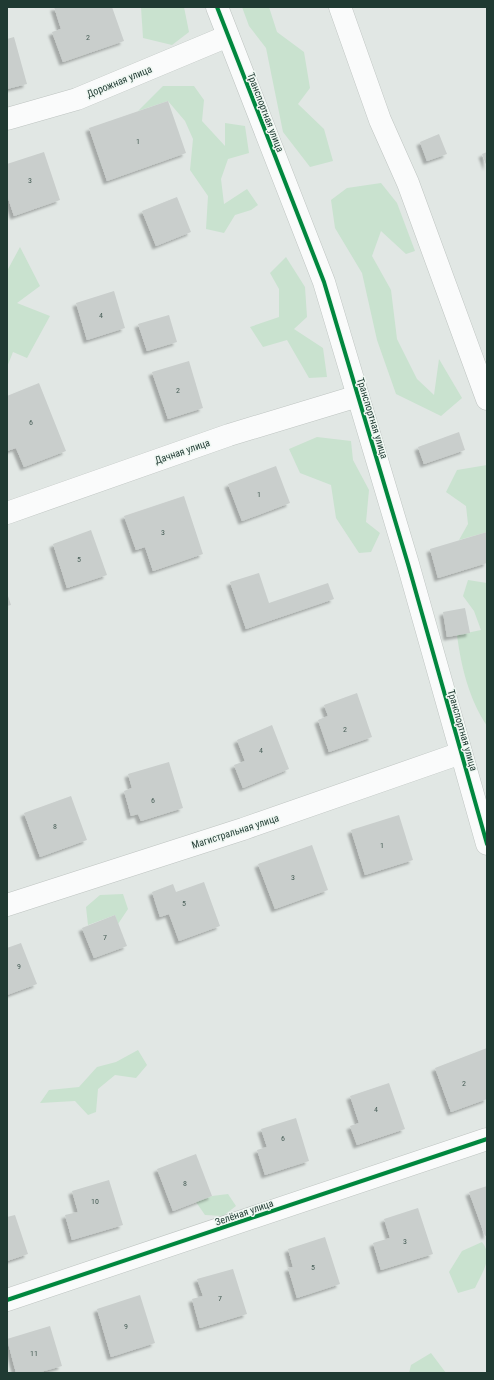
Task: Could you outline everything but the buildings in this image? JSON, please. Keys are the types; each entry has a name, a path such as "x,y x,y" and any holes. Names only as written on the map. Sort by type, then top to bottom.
{"street":[{"name":"Транспортная улица","path":"217,7 324,282 408,564 487,844"},
{"path":"340,7 380,120 408,183 487,399"},
{"name":"Дорожная улица","path":"7,119 77,98 228,36"},
{"name":"Дачная улица","path":"7,513 229,435 358,396"},
{"name":"Магистральная улица","path":"7,905 243,829 461,753"},
{"name":"Зелёная улица","path":"7,1300 487,1139"}],"green space":[{"path":"141,7 184,7 189,32 172,45 143,38"},
{"path":"242,7 269,7 277,32 304,52 310,88 298,104 324,129 333,161 310,167 283,132 266,48 249,26"},
{"path":"163,86 194,86 204,100 202,121 225,146 225,123 245,126 249,153 228,159 221,179 224,204 247,189 258,205 251,210 235,215 224,233 206,229 208,196 190,170 193,139 185,121 168,101 138,111"},
{"path":"381,183 397,203 415,251 406,254 381,231 372,256 391,290 397,339 417,379 434,395 439,359 462,398 441,416 396,394 377,340 362,273 335,228 331,200 347,188"},
{"path":"20,247 40,286 17,303 50,316 27,358 13,352 7,367 7,271"},
{"path":"286,257 305,287 307,317 294,329 323,348 327,377 309,378 287,340 263,347 250,327 279,317 279,289 270,273"},
{"path":"317,437 351,441 353,460 369,490 366,522 380,533 371,552 359,553 336,518 331,485 300,473 289,449"},
{"path":"487,465 487,532 459,540 468,524 466,506 446,492 457,470"},
{"path":"468,580 487,583 487,726 475,705 467,682 457,635 481,630 474,611 463,596"},
{"path":"123,894 128,909 118,924 115,915 88,925 86,907 100,895"},
{"path":"138,1050 147,1065 136,1078 115,1075 98,1089 96,1112 88,1115 75,1101 40,1103 49,1090 79,1087 97,1067 116,1062"},
{"path":"228,1194 236,1206 223,1216 205,1215 196,1202 212,1196"},
{"path":"482,1242 487,1253 487,1259 481,1277 475,1288 458,1293 449,1272 462,1251"},
{"path":"431,1353 446,1373 409,1373 411,1365"}],"cycle path":[{"path":"217,7 324,282 408,564 487,844"},
{"path":"7,1300 487,1139"}]}
